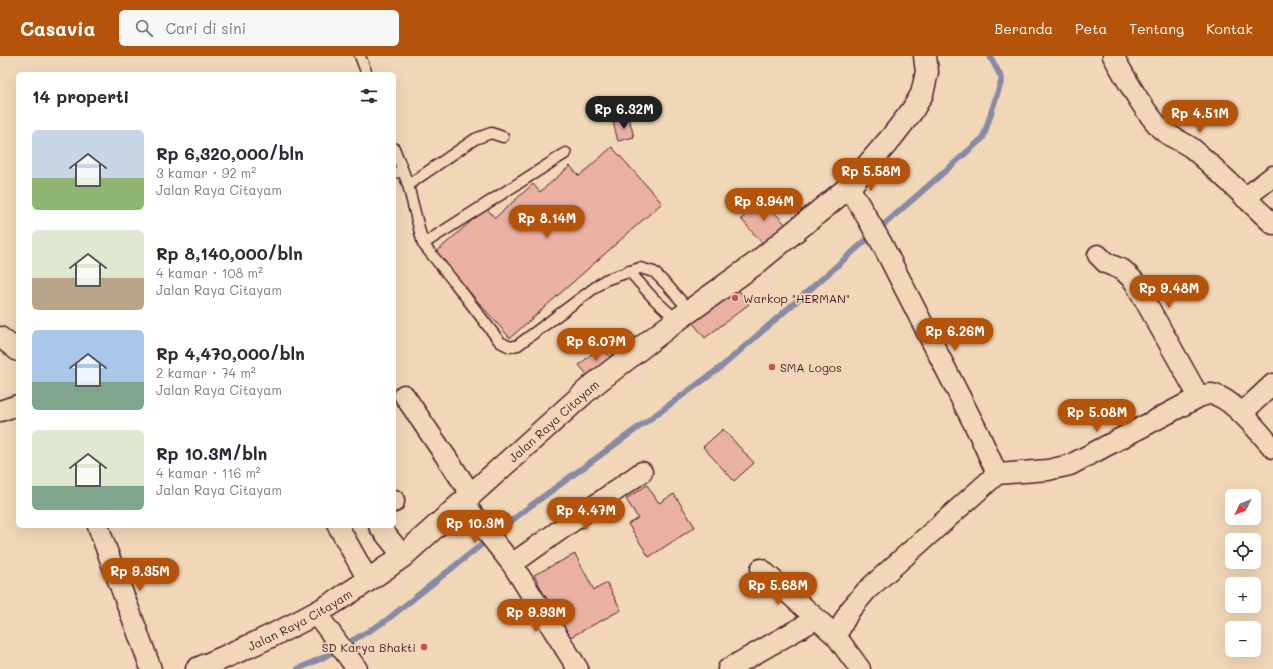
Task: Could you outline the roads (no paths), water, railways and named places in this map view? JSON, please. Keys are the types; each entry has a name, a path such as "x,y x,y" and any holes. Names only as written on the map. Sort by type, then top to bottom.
{"main road":[{"name":"Jalan Raya Citayam","path":"197,669 321,620 368,580 403,556 469,503 592,386 683,316 755,264 849,187 891,138 912,111 922,94 927,72 925,56"}],"street":[{"path":"1114,56 1131,87 1161,129 1189,146 1218,171 1273,224"},
{"path":"1245,198 1273,176"},
{"path":"849,187 882,244 979,434 997,474"},
{"path":"1098,255 1106,263 1123,270 1134,281 1199,397"},
{"path":"0,337 16,349"},
{"path":"1242,413 1273,384"},
{"path":"836,636 850,610 867,590 997,474 1048,470 1070,464 1199,397 1210,394 1226,400 1242,413 1273,448"},
{"path":"404,395 469,503 508,559 578,669"},
{"path":"0,411 16,406"},
{"path":"508,559 642,472"},
{"path":"99,528 151,669"},
{"path":"339,528 368,580"},
{"path":"381,528 403,556"},
{"path":"761,569 836,636 860,669"},
{"path":"728,669 816,619"},
{"path":"321,620 355,666"}],"lane":[{"path":"360,56 366,72"},
{"path":"408,185 475,139 491,133 503,136"},
{"path":"423,244 566,153"},
{"path":"396,160 398,172 408,185 423,244 455,282 500,342 510,347 518,345 605,280 640,268 654,272 668,286 683,316"},
{"path":"629,271 654,299 683,316"}],"waterway":[{"path":"298,669 324,657 384,622 529,507 720,368 983,138 1002,79 990,56"}],"place":[{"name":"Warkop \"HERMAN\"","path":"735,298"},
{"name":"SMA Logos","path":"772,367"},
{"name":"SD Karya Bhakti","path":"424,647"}]}
